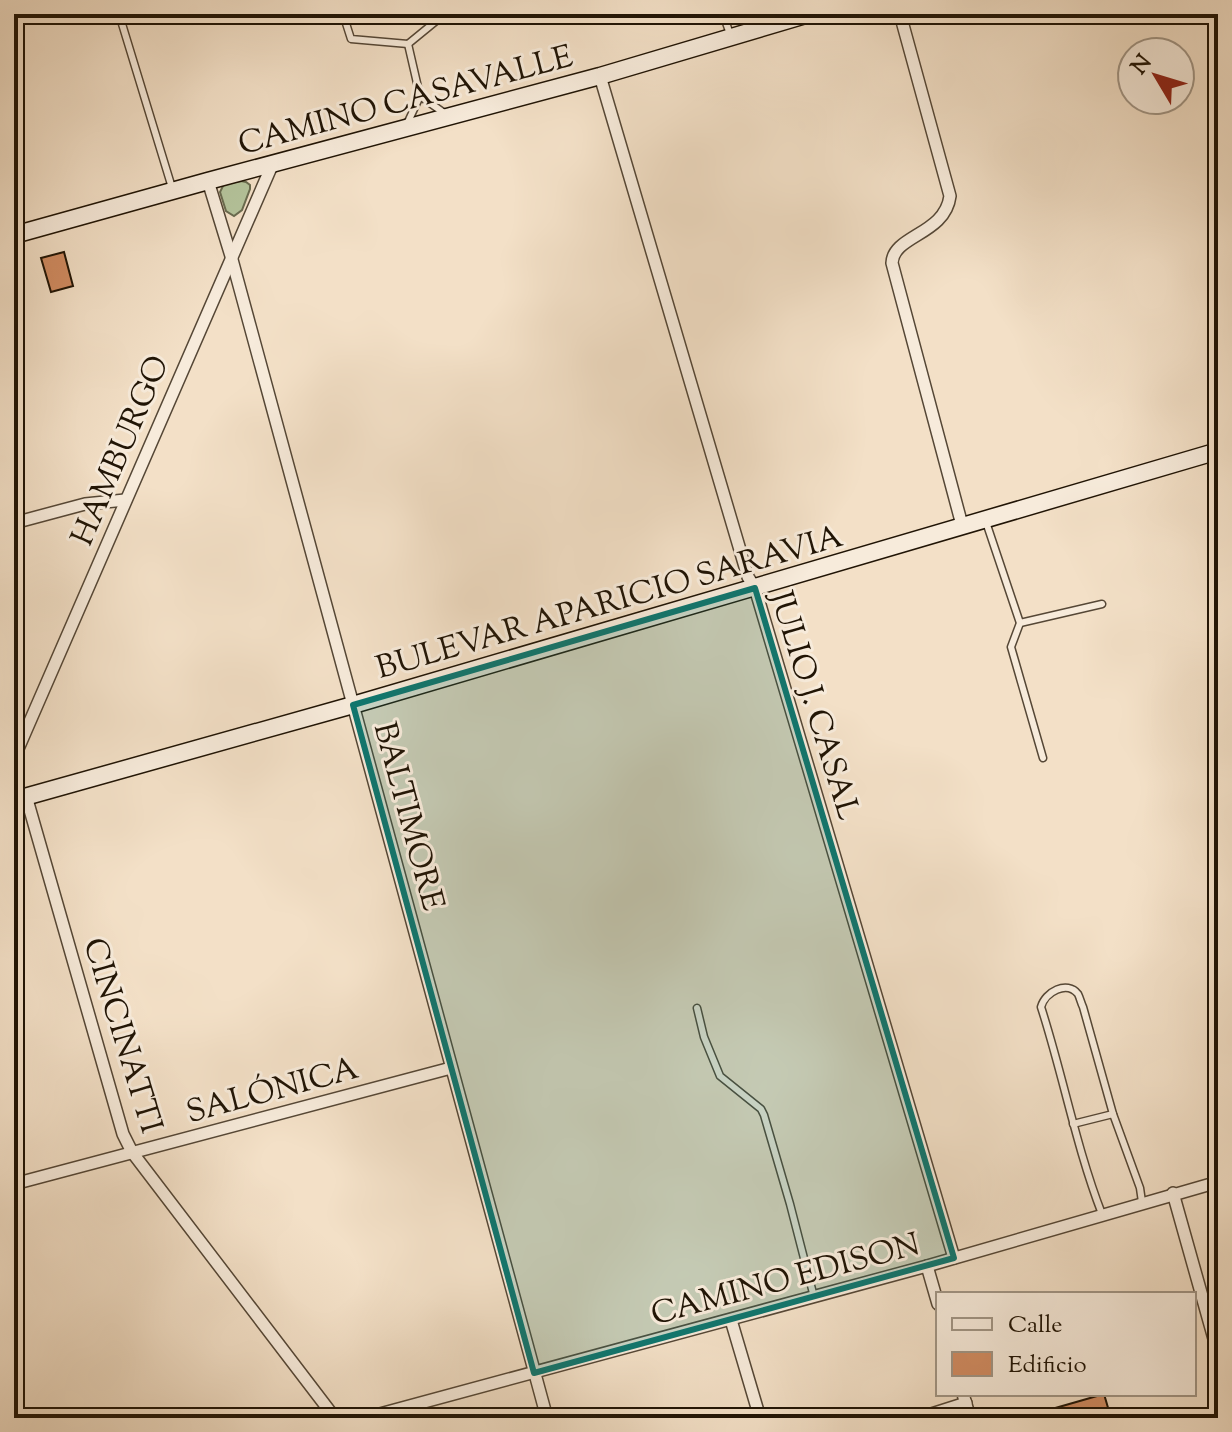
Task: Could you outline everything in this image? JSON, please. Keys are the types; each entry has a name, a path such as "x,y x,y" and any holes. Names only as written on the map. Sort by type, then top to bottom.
{"street":[{"name":"CAMINO CASAVALLE","path":"14,235 600,76 809,14"},
{"path":"900,14 950,196 943,216 901,246 893,255 892,263 962,525"},
{"name":"JULIO J. CASAL","path":"600,76 743,562 755,588 954,1258"},
{"name":"HAMBURGO","path":"14,758 273,163"},
{"name":"BALTIMORE","path":"208,181 547,1418"},
{"name":"BULEVAR APARICIO SARAVIA","path":"20,798 353,705 1218,451"},
{"path":"14,523 85,504 125,500"},
{"name":"CINCINATTI","path":"20,798 123,1134 132,1152 335,1418"},
{"name":"SALÓNICA","path":"14,1184 451,1068"},
{"name":"CAMINO EDISON","path":"365,1418 927,1266 1218,1182"},
{"path":"1173,1193 1218,1353"},
{"path":"927,1266 936,1297"},
{"path":"731,1320 760,1418"},
{"path":"919,1418 965,1399 970,1418"}],"lane":[{"path":"119,14 173,191"},
{"path":"343,14 351,39 408,44 441,17 440,14"},
{"path":"723,14 731,37"},
{"path":"405,128 420,96 408,44"},
{"path":"420,96 449,116"},
{"path":"985,518 1020,623 1011,647 1043,758"},
{"path":"1020,623 1102,604"},
{"path":"1102,1214 1041,1007 1043,1000 1055,989 1070,988 1077,993 1083,1007 1142,1202"},
{"path":"697,1008 704,1037 720,1076 761,1109 764,1115 814,1297"},
{"path":"1073,1124 1113,1114"}],"highlighted area":[{"path":"755,588 954,1258 534,1373 353,705"}],"green space":[{"path":"241,181 250,185 250,189 242,210 234,216 226,211 220,192 224,184"}],"building":[{"path":"64,252 73,286 51,292 41,258"},
{"path":"1105,1396 1111,1418 1032,1418 1031,1415"}]}
